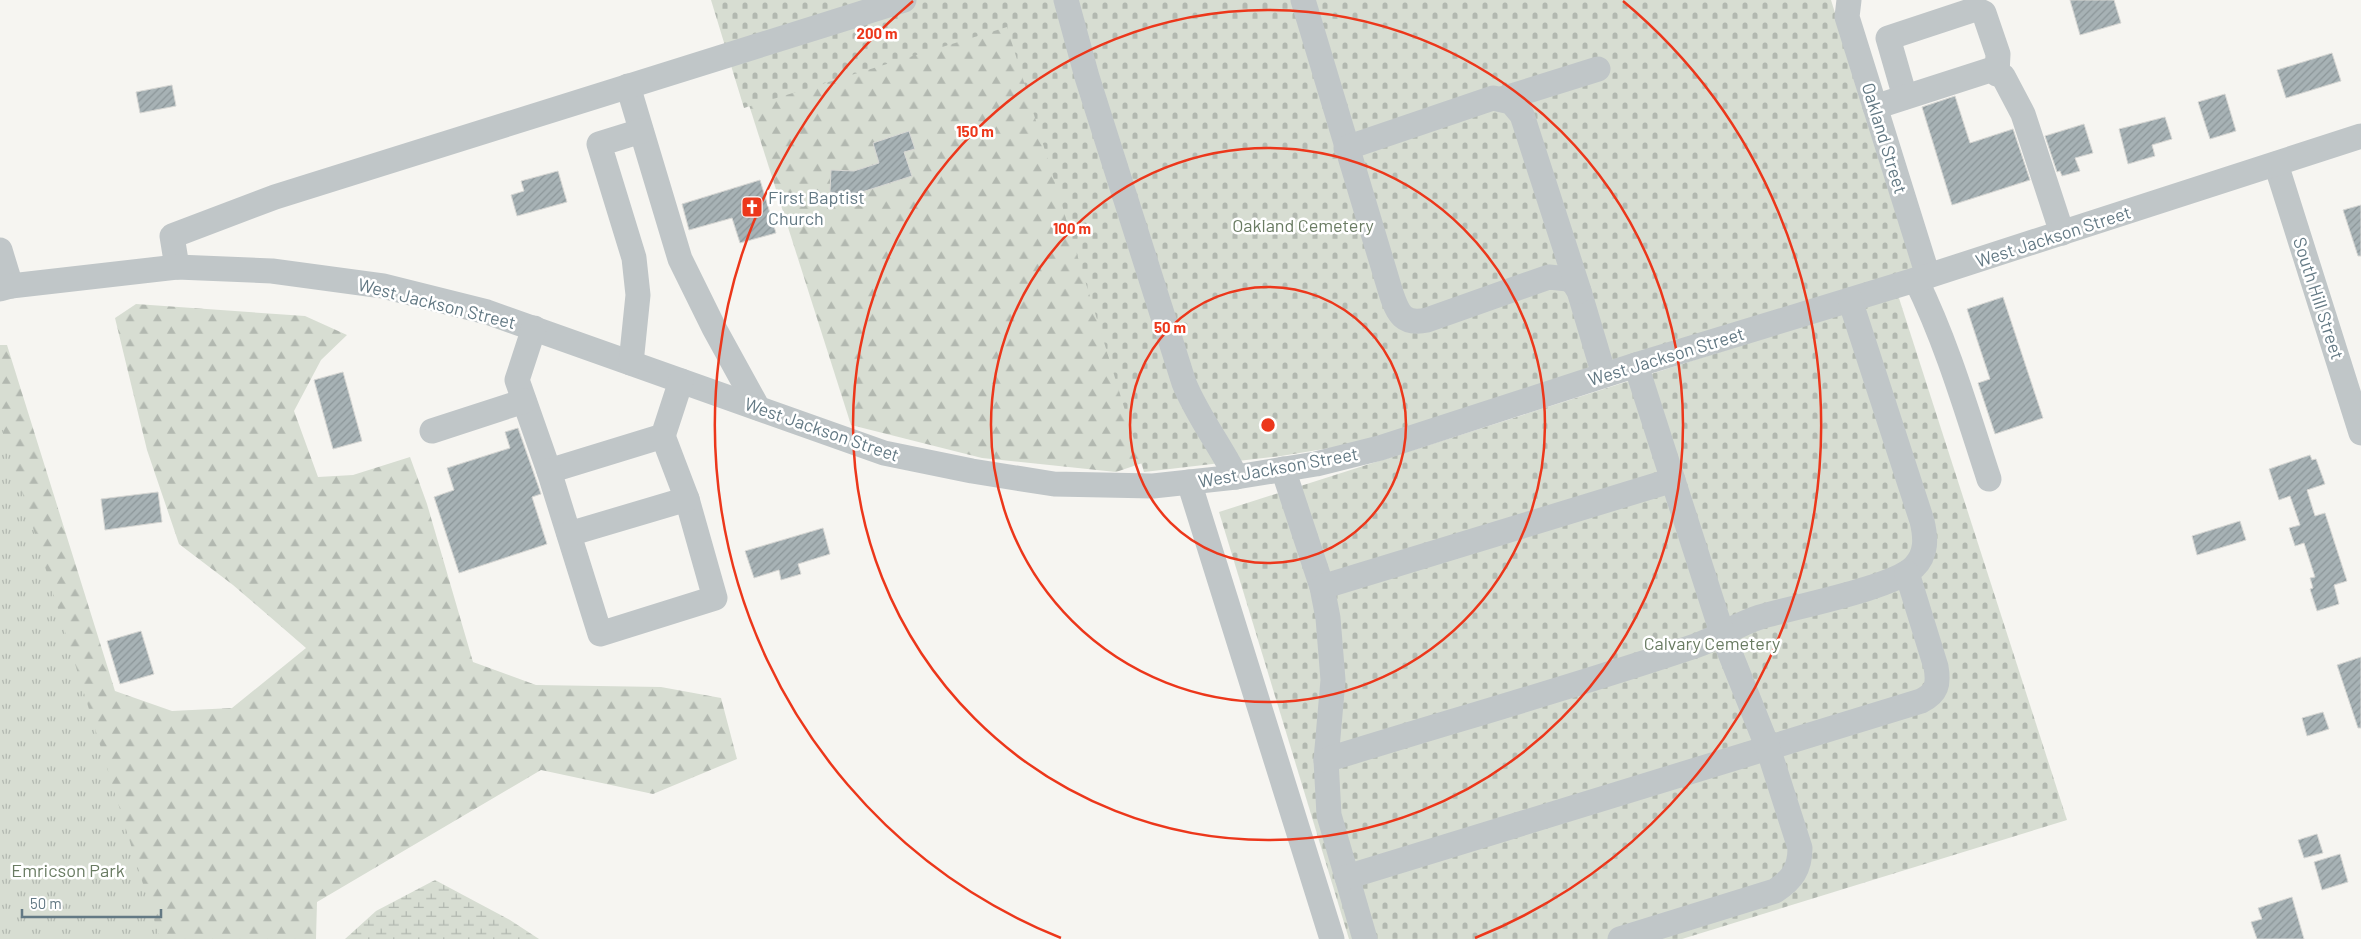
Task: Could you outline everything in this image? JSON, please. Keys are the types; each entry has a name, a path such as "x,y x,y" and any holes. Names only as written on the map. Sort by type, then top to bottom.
{"street":[{"path":"1066,0 1087,77 1184,383 1193,405 1228,460 1236,477"},
{"path":"1303,0 1346,148 1395,305 1400,315 1408,321 1427,320 1549,277 1568,279 1574,283 1579,291"},
{"name":"Oakland Street","path":"1849,0 1847,17 1875,107 1922,278 1989,479"},
{"path":"177,267 172,236 221,216 275,197 898,1"},
{"path":"1905,97 1888,38 1976,9 1984,13 1998,54 1997,74"},
{"path":"1502,99 1598,69"},
{"path":"1875,107 1990,70 2003,76 2023,114 2062,233"},
{"path":"628,86 680,259 714,328 758,408"},
{"path":"1346,148 1493,98 1511,102 1522,115 1604,375"},
{"path":"630,363 638,295 634,258 599,144 641,131"},
{"name":"West Jackson Street","path":"5,287 177,267 272,271 383,286 487,312 884,452 972,471 1054,484 1152,486 1283,470 1380,448 1604,375 1922,278 2361,136"},
{"name":"South Hill Street","path":"2276,164 2361,433"},
{"path":"0,250 5,287"},
{"path":"1326,760 1696,646 1758,618 1866,588 1907,573 1921,558 1925,546 1922,521 1850,300"},
{"path":"534,328 517,380 549,471 600,634 715,598 687,499 663,436 681,381"},
{"path":"1620,939 1764,896 1786,884 1795,873 1800,862 1800,848 1768,748 1722,633 1636,365"},
{"path":"432,431 524,401"},
{"path":"549,471 663,436"},
{"path":"1283,470 1322,588 1332,649 1333,680 1326,760 1329,815 1365,939"},
{"path":"1322,588 1673,480"},
{"path":"1188,482 1332,939"},
{"path":"569,534 687,499"},
{"path":"1347,878 1921,701 1931,696 1936,690 1938,681 1936,667 1907,573"}],"green space":[{"name":"Oakland Cemetery","path":"711,0 1831,0 1915,269 1379,440 1281,456 1144,472 1007,27 744,108"},
{"path":"1059,0 1172,453 1116,472 982,458 851,425 736,64"},
{"name":"Calvary Cemetery","path":"1898,295 2067,820 1682,939 1349,939 1219,512"},
{"path":"136,304 305,316 347,335 321,360 294,411 318,477 353,475 410,457 427,504 473,662 536,685 661,687 721,698 737,759 653,794 541,770 317,902 316,939 68,939 0,843 0,345 7,345 115,691 172,711 232,708 306,648 233,585 179,544 147,450 115,318"},
{"name":"Emricson Park","path":"0,421 160,939 0,939"},
{"path":"435,880 510,920 539,939 345,939 376,911"}],"building":[{"path":"2070,0 2114,0 2121,23 2080,35"},
{"path":"2332,53 2341,81 2286,98 2277,70"},
{"path":"172,85 176,106 140,113 136,92"},
{"path":"2225,94 2236,131 2210,139 2198,102"},
{"path":"1955,96 1970,143 2013,129 2030,180 1952,205 1922,107"},
{"path":"2165,117 2172,139 2152,145 2155,156 2128,164 2119,129"},
{"path":"2084,124 2093,153 2075,158 2080,171 2062,176 2060,171 2057,172 2045,136"},
{"path":"909,131 915,149 904,152 912,176 837,200 835,193 830,192 831,170 854,171 879,163 873,143"},
{"path":"558,171 567,202 517,216 511,195 524,191 521,181"},
{"path":"760,180 776,233 740,243 732,218 689,230 682,204"},
{"path":"2361,205 2361,256 2358,256 2343,210"},
{"path":"2003,297 2043,418 1995,434 1978,383 1990,379 1967,309"},
{"path":"343,372 362,441 333,449 314,380"},
{"path":"518,428 541,494 532,497 547,544 459,573 434,497 454,490 447,468 510,448 505,432"},
{"path":"2310,455 2312,460 2316,459 2325,484 2307,490 2315,516 2325,513 2347,581 2334,585 2339,604 2317,611 2310,589 2313,588 2310,578 2315,577 2304,543 2295,546 2289,528 2300,525 2290,496 2279,500 2269,469"},
{"path":"158,492 162,522 105,530 101,499"},
{"path":"2240,521 2246,540 2197,555 2192,536"},
{"path":"823,528 830,554 798,564 801,574 781,580 779,570 754,578 745,551"},
{"path":"141,631 154,674 120,684 107,641"},
{"path":"2361,657 2361,728 2358,728 2337,665"},
{"path":"2323,712 2329,729 2307,736 2302,718"},
{"path":"2317,834 2323,853 2304,858 2298,840"},
{"path":"2340,854 2348,882 2322,890 2314,862"},
{"path":"2292,897 2304,939 2257,939 2251,922 2262,919 2258,908"}],"place":[{"name":"First Baptist Church","path":"752,207"}]}
